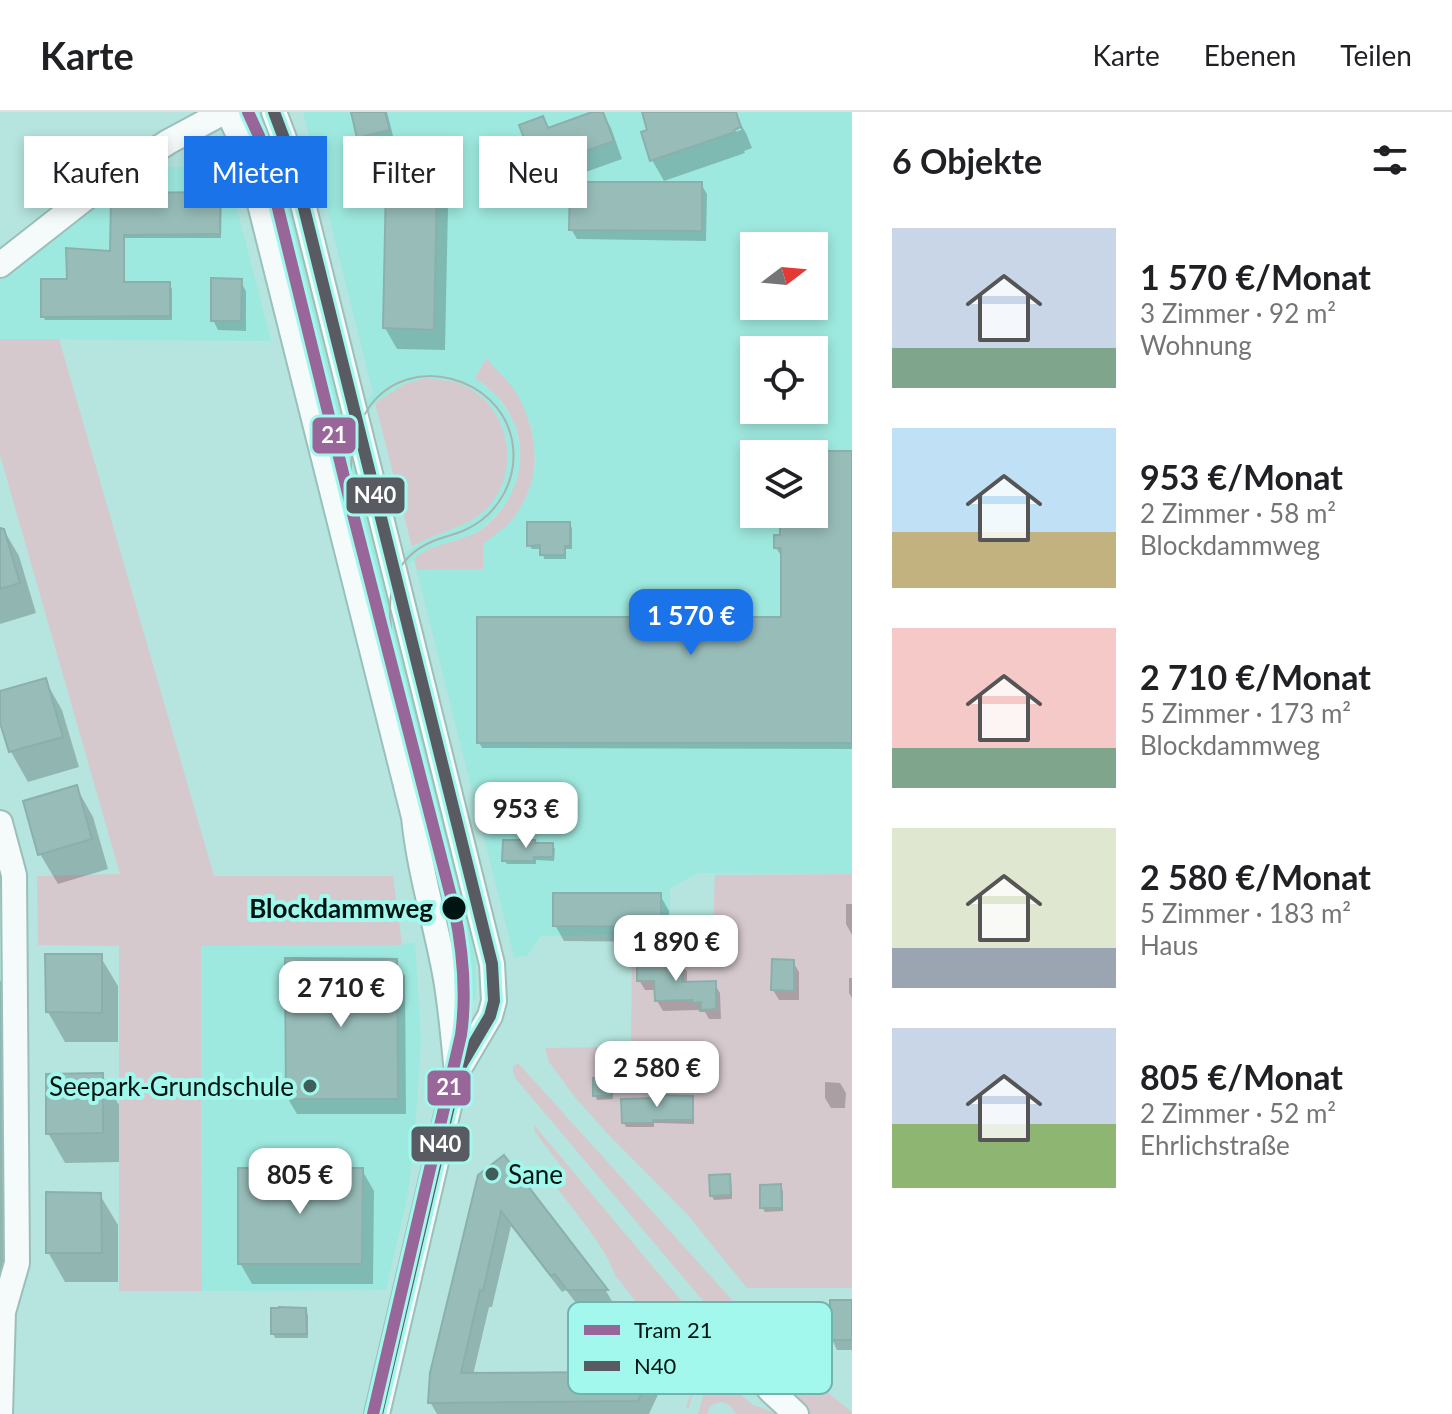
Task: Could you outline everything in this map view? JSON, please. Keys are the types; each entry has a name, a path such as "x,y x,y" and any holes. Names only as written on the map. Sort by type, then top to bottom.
{"street":[{"path":"0,265 102,185 168,142 226,112 243,144 252,172 414,817 418,853 450,1007 457,1072"},
{"path":"274,112 292,160 492,964 494,1001 490,1016 457,1072 377,1414"},
{"path":"0,823 14,875 7,890 17,1263 3,1312 0,1414"},
{"path":"450,1007 490,1016"},
{"path":"774,1394 796,1414"}],"shaded area":[{"path":"303,112 852,112 852,874 699,873 670,888 670,934 541,936 527,956 514,957 414,560 404,568 401,556 422,541 455,528 488,507 503,482 508,459 506,438 487,402 395,389 375,403 366,417 363,405 373,393 327,208 327,136 309,136","holes":["485,359 531,425 536,462 528,493 483,544 419,554 480,530 498,513 515,486 520,449 514,422 497,396 475,378"]},
{"path":"265,121 270,136 252,136 249,128"},
{"path":"184,166 184,208 237,208 271,341 0,339 0,281 16,262 24,262 38,247 89,208 168,208 168,168"},
{"path":"274,208 292,208 390,575 394,623 471,931 476,966 476,1000 455,981 461,978 453,922"},
{"path":"0,339 59,339 214,876 393,876 402,945 201,946 202,1291 119,1291 119,946 38,945 37,876 120,874 0,455"},
{"path":"486,358 515,391 526,412 534,445 532,478 527,494 508,524 483,544 483,569 417,570 414,559 421,553 474,534 494,518 505,505 518,476 520,444 516,428 502,403 475,378"},
{"path":"426,378 459,383 479,395 500,422 506,439 507,457 499,491 481,514 412,547 375,403 404,384"},
{"path":"852,874 852,1288 747,1288 686,1213 574,1096 549,1062 545,1048 631,1047 632,956 712,957 715,875"},
{"name":"Seepark-Grundschule","path":"415,942 421,1040 415,1132 408,1194 386,1290 202,1291 201,945 402,945"},
{"path":"518,1063 734,1302 704,1302 516,1079 513,1067"},
{"path":"534,1125 682,1302 636,1302 615,1275 596,1239 552,1181 563,1169 535,1132"},
{"path":"704,1394 740,1394 753,1405 779,1414 736,1414 721,1402 710,1407 707,1414 698,1414"},
{"path":"788,1394 830,1394 852,1412 852,1414 810,1414"}],"building":[{"path":"351,112 385,112 390,130 357,136"},
{"path":"592,112 603,112 614,141 587,151 587,136 523,136 519,125 543,116 548,128"},
{"path":"642,112 736,112 741,127 735,132 650,161 641,132 647,130"},
{"path":"587,182 702,182 702,231 569,230 569,208 587,208"},
{"path":"184,192 184,208 220,208 220,234 124,235 124,282 170,282 170,316 41,317 41,279 67,279 66,248 110,251 111,208 168,208 168,193"},
{"path":"385,208 437,208 434,330 383,328"},
{"path":"211,278 242,279 241,321 211,321"},
{"path":"828,451 852,451 852,743 477,743 477,617 781,617 781,548 774,548 774,535 780,535 780,528 828,528"},
{"path":"527,522 570,522 570,546 565,546 565,555 540,555 540,545 527,546"},
{"path":"0,529 4,529 20,583 0,589"},
{"path":"46,678 63,737 9,752 0,723 0,691"},
{"path":"77,785 92,839 38,855 23,801"},
{"path":"503,840 553,843 553,857 534,857 534,861 502,861"},
{"path":"553,893 661,893 661,927 553,926"},
{"path":"45,954 102,954 102,1013 46,1012"},
{"path":"285,958 397,959 398,1099 286,1099"},
{"path":"637,958 682,960 682,982 716,981 716,1009 701,1010 701,1002 692,1003 692,1000 655,1001 654,981 637,981"},
{"path":"772,959 794,960 794,991 771,990"},
{"path":"103,1073 103,1133 46,1134 46,1074"},
{"path":"593,1078 611,1078 612,1096 593,1096"},
{"path":"660,1095 693,1096 693,1120 622,1123 621,1099 660,1098"},
{"path":"504,1155 608,1290 567,1290 555,1274 551,1276 501,1211 461,1373 568,1372 568,1394 641,1394 638,1401 428,1403 430,1373 478,1175"},
{"path":"238,1168 363,1168 362,1264 238,1264"},
{"path":"730,1174 731,1195 710,1196 709,1175"},
{"path":"781,1184 782,1208 760,1208 760,1185"},
{"path":"46,1192 101,1193 102,1253 46,1253"},
{"path":"852,1300 852,1340 832,1340 830,1302"},
{"path":"271,1308 306,1308 307,1334 271,1334"}],"tram line":[{"name":"21","path":"248,112 259,136 275,196 454,908 462,956 464,1003 461,1035 373,1414"},
{"path":"354,518 351,475 357,432 370,406 387,389 407,380 429,376 451,379 472,387 490,400 504,418 512,440 513,454 513,467 504,493 477,523 431,542 408,557 392,589 391,628"}],"transit line":[{"name":"N40","path":"274,112 292,160 492,964 494,1001 490,1016 457,1072 377,1414"}],"place":[{"name":"Blockdammweg","path":"454,908"},
{"name":"Seepark-Grundschule","path":"310,1086"},
{"name":"Sane","path":"492,1174"}]}
